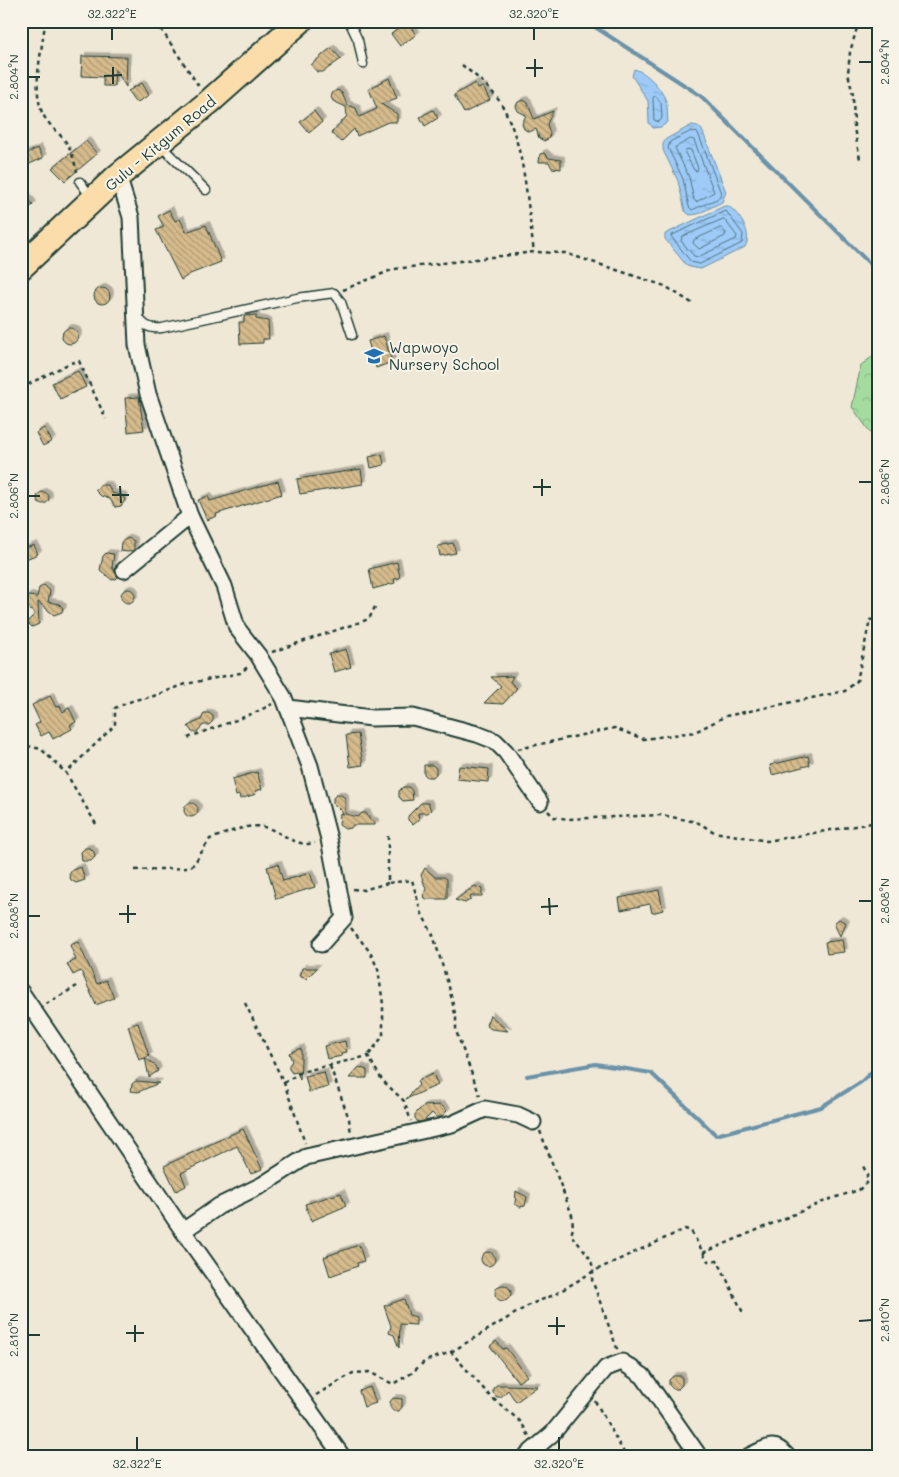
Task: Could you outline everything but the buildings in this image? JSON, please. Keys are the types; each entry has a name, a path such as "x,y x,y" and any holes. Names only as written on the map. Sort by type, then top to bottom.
{"main road":[{"name":"Gulu - Kitgum Road","path":"21,267 87,192 118,176 209,102 300,21"}],"street":[{"path":"118,176 131,217 137,345 144,380 170,463 190,516 224,586 238,628 258,655 286,703 310,766 329,838 344,918 321,944"},
{"path":"124,570 190,516"},
{"path":"286,703 372,718 413,717 477,734 495,742 506,752 540,802"},
{"path":"21,992 184,1231 342,1456"},
{"path":"184,1231 219,1206 262,1185 306,1157 352,1145 452,1124 485,1110 518,1115 533,1122"},
{"path":"531,1451 552,1434 586,1390 606,1368 622,1362 642,1376 699,1456"},
{"path":"749,1456 774,1446 780,1448 787,1456"}],"lane":[{"path":"349,21 358,40 363,64"},
{"path":"159,143 206,190"},
{"path":"135,310 141,322 156,329 320,293 335,293 341,302 352,335"}],"path":[{"path":"45,21 44,43 38,65 40,106 54,132 62,136 73,155 87,192"},
{"path":"859,21 850,52 848,73 853,95 854,128 860,159"},
{"path":"161,29 209,102"},
{"path":"462,65 482,82 504,109 520,153 534,252"},
{"path":"335,293 394,269 534,252 565,254 666,286 695,305"},
{"path":"21,388 64,366 79,361 106,419"},
{"path":"66,773 115,725 115,708 186,684 240,673 254,662 258,655 284,649 369,619 376,605"},
{"path":"506,752 614,728 644,739 695,732 726,716 846,691 857,681 870,620 878,619"},
{"path":"188,738 218,725 286,703"},
{"path":"22,747 41,748 66,773 96,824"},
{"path":"540,802 554,817 568,820 661,815 697,822 714,832 767,841 878,822"},
{"path":"135,870 187,868 194,864 210,839 251,827 264,827 289,840 312,844 329,838"},
{"path":"388,836 388,883"},
{"path":"338,888 363,890 388,883 412,880 421,912 433,935 449,987 456,1018 456,1031 485,1110"},
{"path":"284,1083 301,1072 368,1056 383,1036 384,1029 378,969 370,952 344,918"},
{"path":"34,1011 76,986"},
{"path":"245,1003 284,1083 305,1140 306,1157"},
{"path":"368,1056 382,1080 404,1101 414,1132"},
{"path":"330,1066 349,1119 352,1145"},
{"path":"533,1122 540,1130 548,1148 572,1215 573,1228 571,1235 592,1260 594,1270 592,1280 622,1362"},
{"path":"703,1253 830,1199 859,1190 867,1182 867,1174 862,1164"},
{"path":"304,1402 353,1373 369,1372 393,1384 412,1373 425,1361 451,1352 531,1304 554,1294 594,1270 685,1229 692,1231 708,1261 718,1261 744,1315"},
{"path":"451,1352 490,1396 521,1422 531,1451"},
{"path":"586,1390 597,1402 626,1456"}],"green space":[{"path":"876,354 878,356 878,443 852,407 861,365"}],"water":[{"path":"634,69 649,77 664,96 667,103 668,122 661,127 653,128 649,123 648,101 632,76"},
{"path":"692,125 698,126 702,130 726,192 722,202 698,214 690,215 685,211 678,181 663,150 663,144 666,139"},
{"path":"724,206 729,206 744,225 747,236 745,247 701,269 687,266 665,239 665,234"}],"waterway":[{"path":"589,23 701,96 878,272"},
{"path":"527,1076 596,1064 651,1073 716,1135 821,1107 861,1082 878,1066"}],"place":[{"name":"Wapwoyo Nursery School","path":"374,356"}]}
